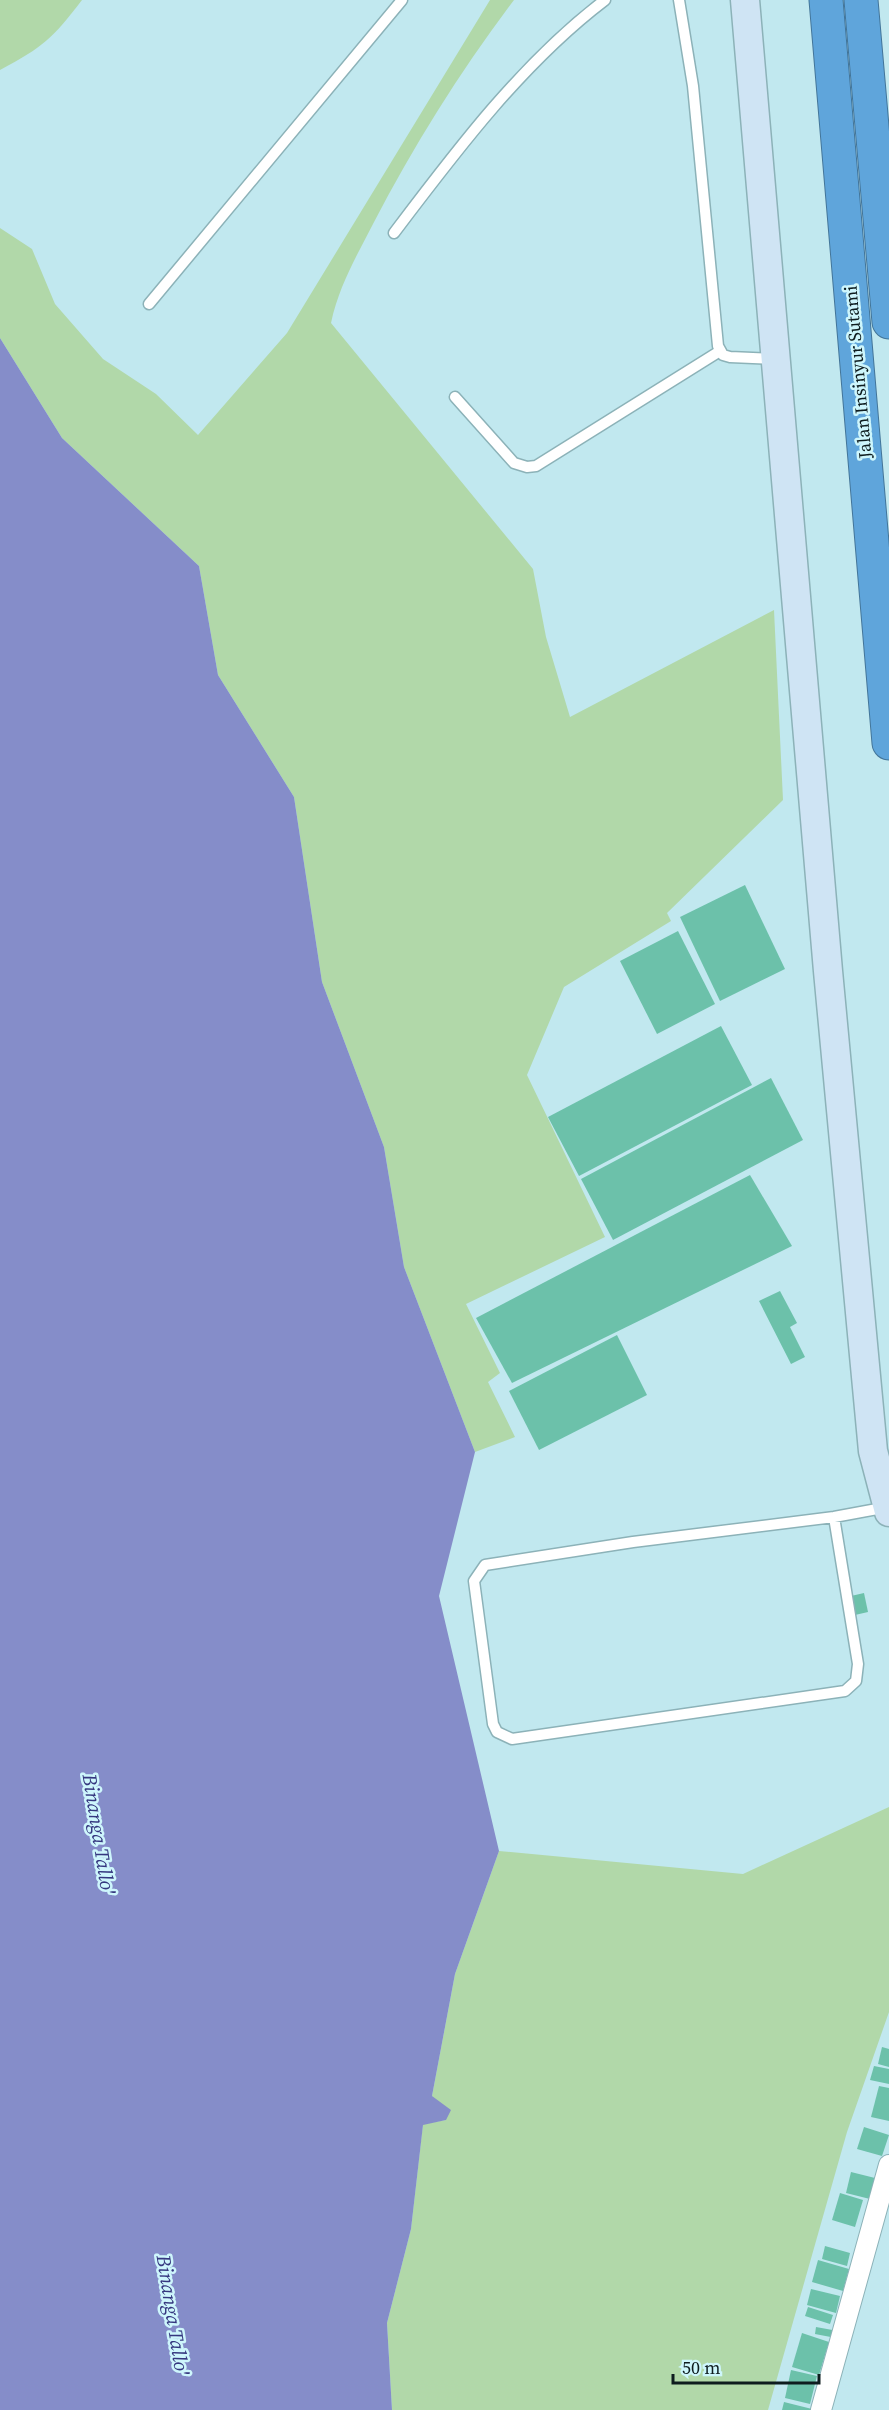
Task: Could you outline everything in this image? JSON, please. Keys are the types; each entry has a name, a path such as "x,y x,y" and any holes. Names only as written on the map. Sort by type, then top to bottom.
{"highway":[{"name":"Jalan Insinyur Sutami","path":"826,0 889,743"},
{"name":"Jalan Insinyur Sutami","path":"861,0 889,322"}],"street":[{"path":"745,0 827,960 872,1440 889,1510"},
{"path":"820,2410 889,2165"}],"lane":[{"path":"149,304 402,0"},
{"path":"394,233 454,152 496,105 554,45 605,0"},
{"path":"679,0 693,86 720,351"},
{"path":"720,351 730,357 776,359"},
{"path":"455,397 514,463 527,467 536,466 720,351"},
{"path":"834,1517 858,1664 856,1681 845,1691 512,1738 497,1732 493,1724 474,1581 484,1565 633,1542 889,1510"}],"green space":[{"path":"0,0 82,0 46,41 0,70"},
{"path":"490,0 514,0 457,81 405,166 349,272 331,323 533,569 546,637 570,717 774,610 783,800 667,913 671,921 564,987 527,1075 605,1237 466,1304 500,1373 488,1382 515,1437 475,1452 404,1267 384,1147 322,982 294,797 218,675 199,566 62,438 0,338 0,228 32,249 55,304 103,359 156,394 198,435 287,333"},
{"path":"889,1807 889,2012 847,2132 768,2410 392,2410 387,2323 411,2229 423,2124 446,2120 432,2096 455,1974 499,1851 743,1874"}],"water":[{"name":"Binanga Tallo'","path":"0,338 62,438 199,566 218,675 294,797 322,982 384,1147 404,1267 475,1452 439,1596 499,1851 455,1974 432,2096 451,2110 446,2120 423,2125 411,2229 387,2323 392,2410 0,2410"}],"building":[{"path":"745,885 785,969 720,1001 680,917"},
{"path":"678,931 715,1004 657,1034 620,961"},
{"path":"721,1026 752,1085 579,1176 548,1117"},
{"path":"771,1078 803,1140 613,1240 581,1179"},
{"path":"750,1175 792,1246 512,1383 476,1318"},
{"path":"780,1291 797,1323 790,1327 805,1357 791,1364 759,1301"},
{"path":"617,1335 647,1395 539,1450 509,1391"},
{"path":"864,1593 868,1612 855,1615 851,1596"},
{"path":"882,2047 889,2049 889,2067 878,2064"},
{"path":"874,2066 889,2069 889,2084 870,2080"},
{"path":"879,2086 889,2088 889,2121 871,2117"},
{"path":"864,2127 889,2135 882,2156 857,2149"},
{"path":"851,2172 875,2178 870,2199 846,2193"},
{"path":"840,2193 863,2200 855,2227 832,2220"},
{"path":"825,2246 850,2253 847,2266 822,2259"},
{"path":"818,2260 849,2269 843,2291 812,2282"},
{"path":"811,2289 840,2296 836,2313 807,2305"},
{"path":"808,2307 833,2315 830,2324 805,2316"},
{"path":"816,2327 838,2331 836,2338 815,2334"},
{"path":"802,2333 829,2342 819,2375 792,2367"},
{"path":"791,2370 817,2376 810,2404 785,2398"},
{"path":"784,2402 812,2409 782,2410"}]}
